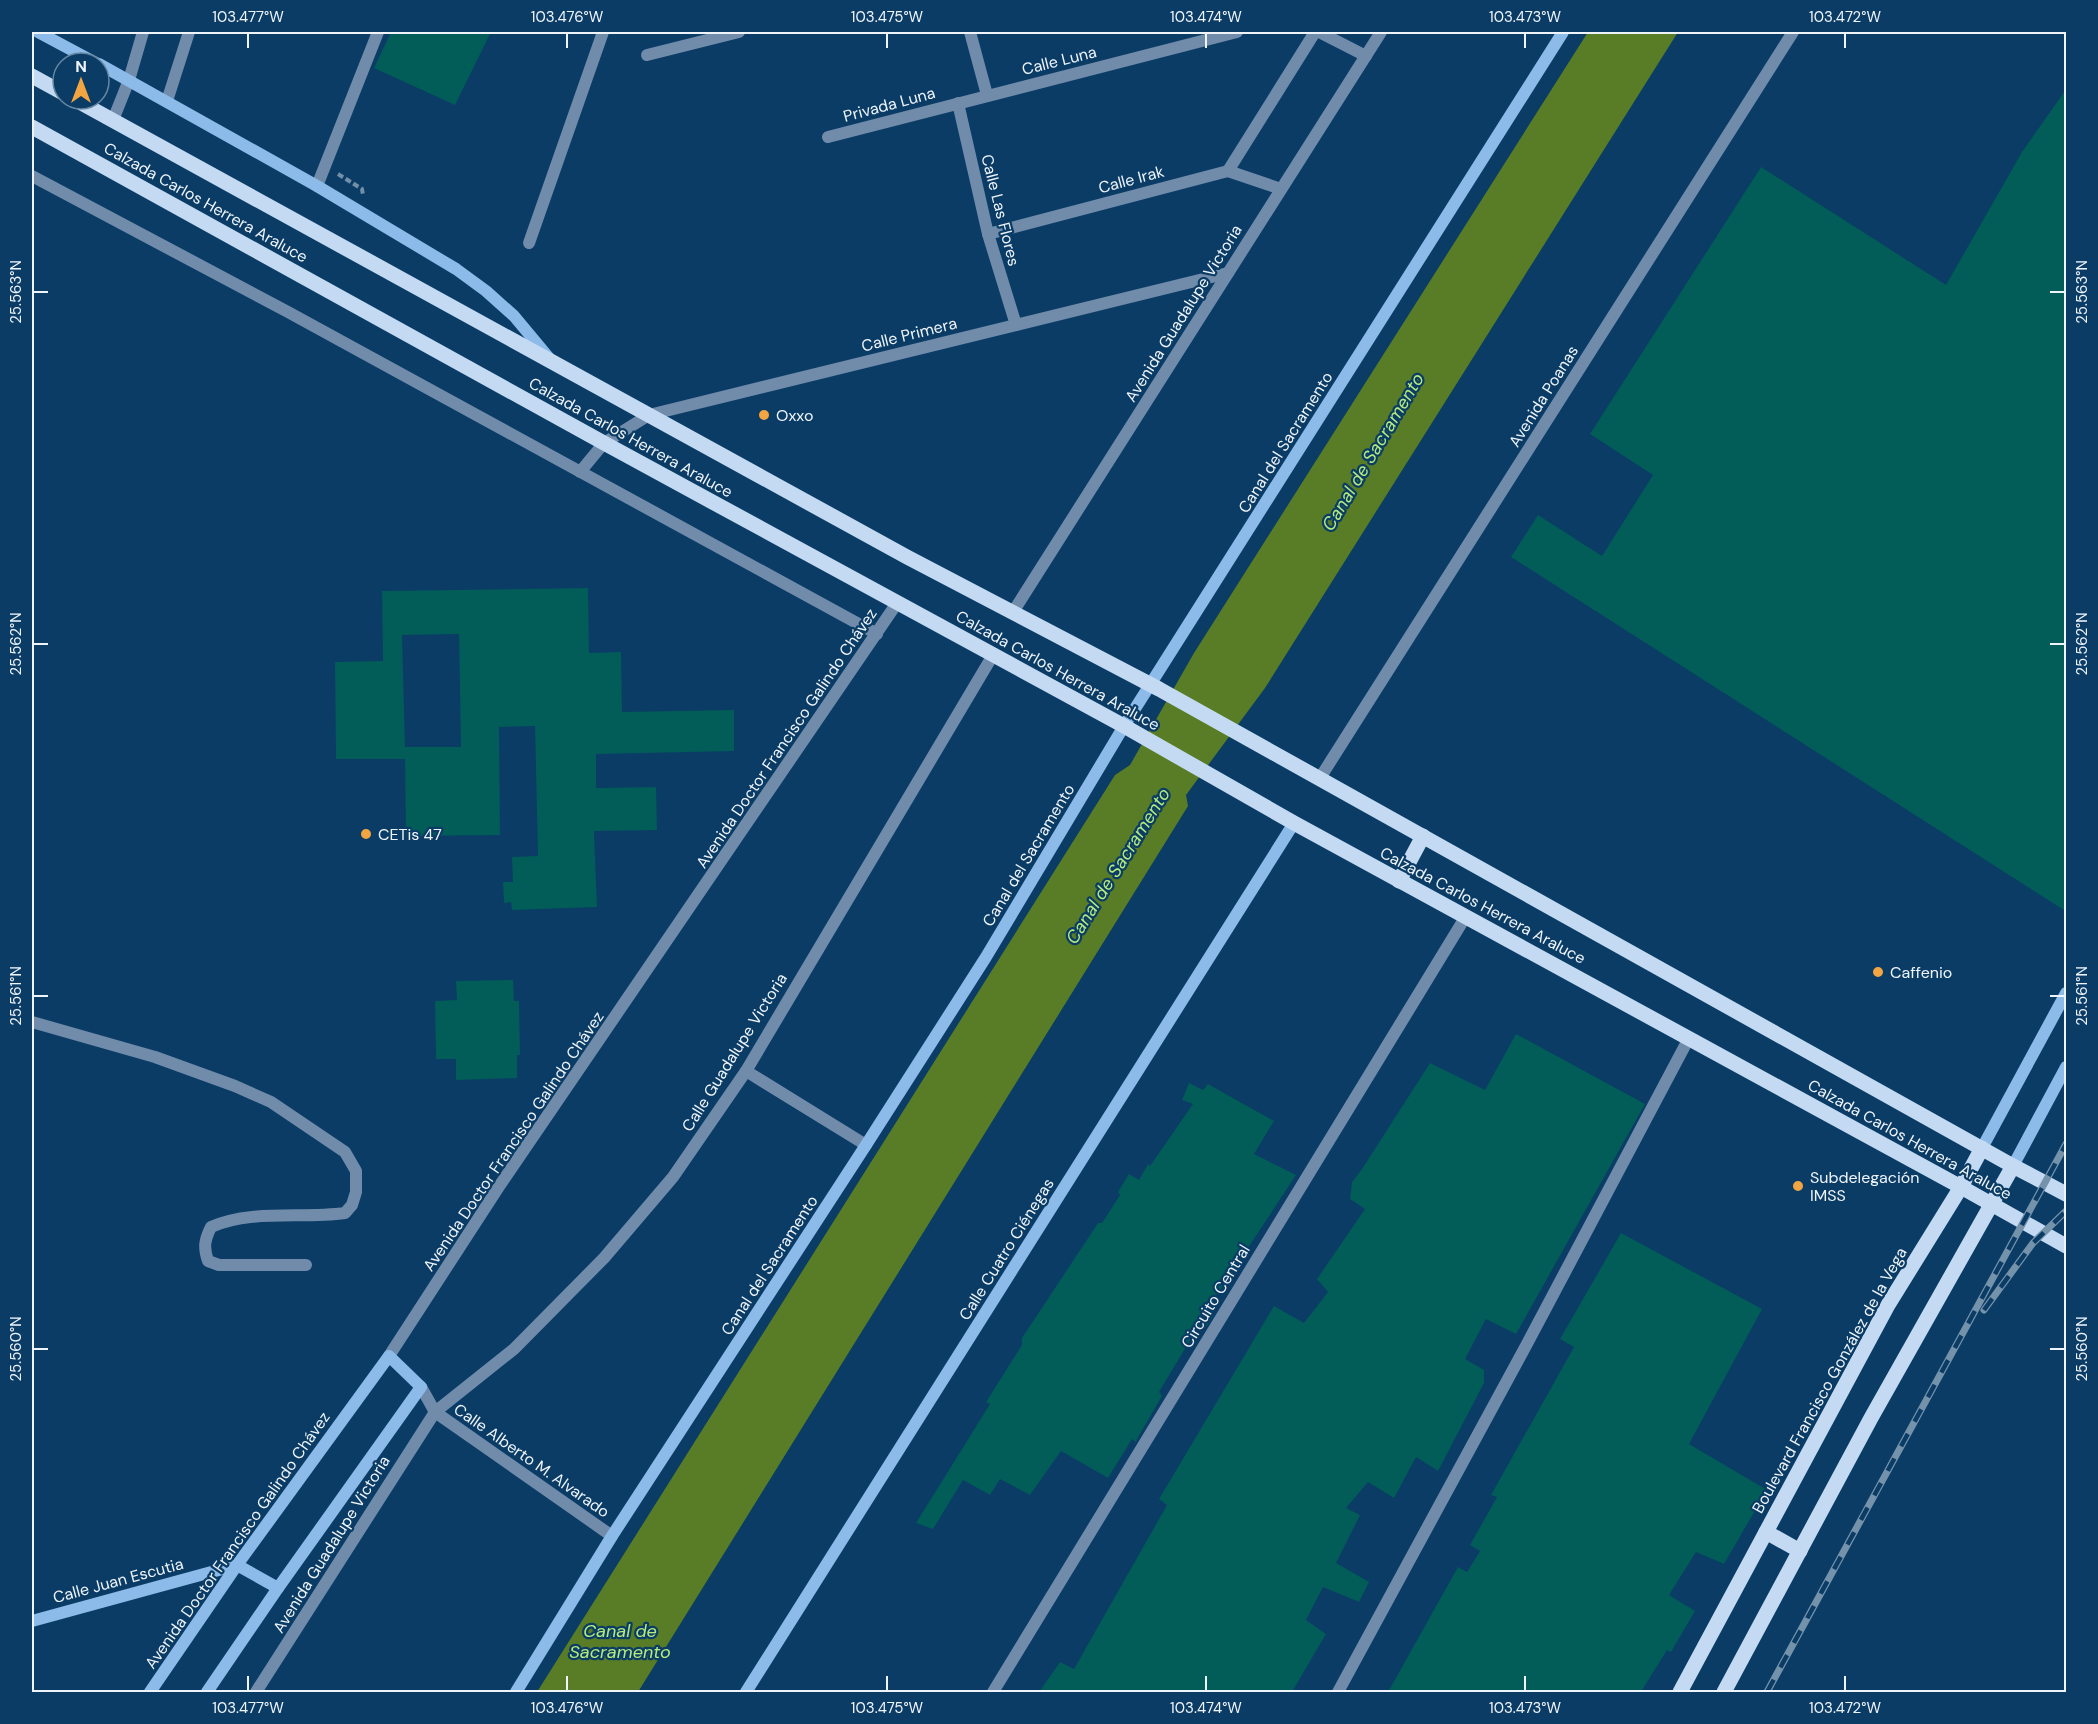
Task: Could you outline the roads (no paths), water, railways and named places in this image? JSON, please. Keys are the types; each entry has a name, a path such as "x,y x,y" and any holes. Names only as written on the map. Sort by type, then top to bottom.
{"main road":[{"path":"32,76 51,86"},
{"name":"Calzada Carlos Herrera Araluce","path":"96,111 907,557 1252,740 2013,1166 2067,1194"},
{"name":"Calzada Carlos Herrera Araluce","path":"32,127 1128,729 1294,823 2067,1246"},
{"path":"1400,881 1423,836"},
{"name":"Boulevard Francisco González de la Vega","path":"1680,1692 1888,1305 1961,1187 1982,1148"},
{"path":"1724,1692 1871,1418 2013,1166"},
{"path":"1766,1532 1800,1551"}],"street":[{"path":"38,32 74,51"},
{"path":"113,120 129,80 143,32"},
{"path":"167,101 189,32"},
{"path":"317,186 378,32"},
{"path":"530,243 603,32"},
{"path":"647,55 739,32"},
{"path":"970,32 987,95"},
{"name":"Calle Luna","path":"958,103 1237,32"},
{"path":"1281,189 1228,171 1315,32"},
{"path":"1319,32 1366,56"},
{"name":"Avenida Guadalupe Victoria","path":"1013,612 1381,32"},
{"name":"Canal del Sacramento","path":"516,1692 612,1536 986,957 1563,32"},
{"name":"Avenida Poanas","path":"1320,778 1793,32"},
{"path":"111,71 428,250 486,291 514,316 553,364"},
{"name":"Privada Luna","path":"828,137 958,103"},
{"name":"Calle Las Flores","path":"958,103 988,234 1016,325"},
{"name":"Calle Irak","path":"988,234 1228,171"},
{"path":"32,176 288,312 877,634"},
{"name":"Calle Primera","path":"580,472 604,443 649,415 1228,273"},
{"name":"Avenida Doctor Francisco Galindo Chávez","path":"150,1692 237,1565 389,1356 500,1185 897,603"},
{"name":"Calle Guadalupe Victoria","path":"435,1412 514,1349 604,1258 673,1178 746,1071 993,655"},
{"name":"Calle Cuatro Ciénegas","path":"746,1692 1294,823"},
{"name":"Circuito Central","path":"993,1692 1466,916"},
{"name":"Boulevard Francisco González de la Vega","path":"1982,1148 2067,993"},
{"path":"32,1022 155,1057 235,1086 271,1102 345,1152 356,1171 356,1192 352,1204 345,1213 224,1221 211,1227 206,1238 204,1250 208,1261 219,1266 306,1265"},
{"path":"1338,1692 1528,1342 1689,1038"},
{"path":"2013,1166 2067,1067"},
{"path":"746,1071 866,1145"},
{"name":"Calle Alberto M. Alvarado","path":"389,1356 422,1387 435,1412 612,1536"},
{"path":"207,1692 278,1588 422,1387"},
{"name":"Avenida Guadalupe Victoria","path":"256,1692 435,1412"},
{"path":"237,1565 278,1588"},
{"name":"Calle Juan Escutia","path":"32,1621 237,1565"}],"water":[{"name":"Canal de Sacramento","path":"1588,32 1678,32 1265,688 1186,795 1188,806 638,1692 537,1692 1115,775 1130,765 1194,653"}],"railway":[{"path":"1767,1692 2066,1144"},
{"path":"1984,1310 2033,1243 2066,1211"}],"place":[{"name":"Oxxo","path":"764,415"},
{"name":"CETis 47","path":"366,834"},
{"name":"Caffenio","path":"1878,972"},
{"name":"Subdelegación IMSS","path":"1798,1186"}]}
